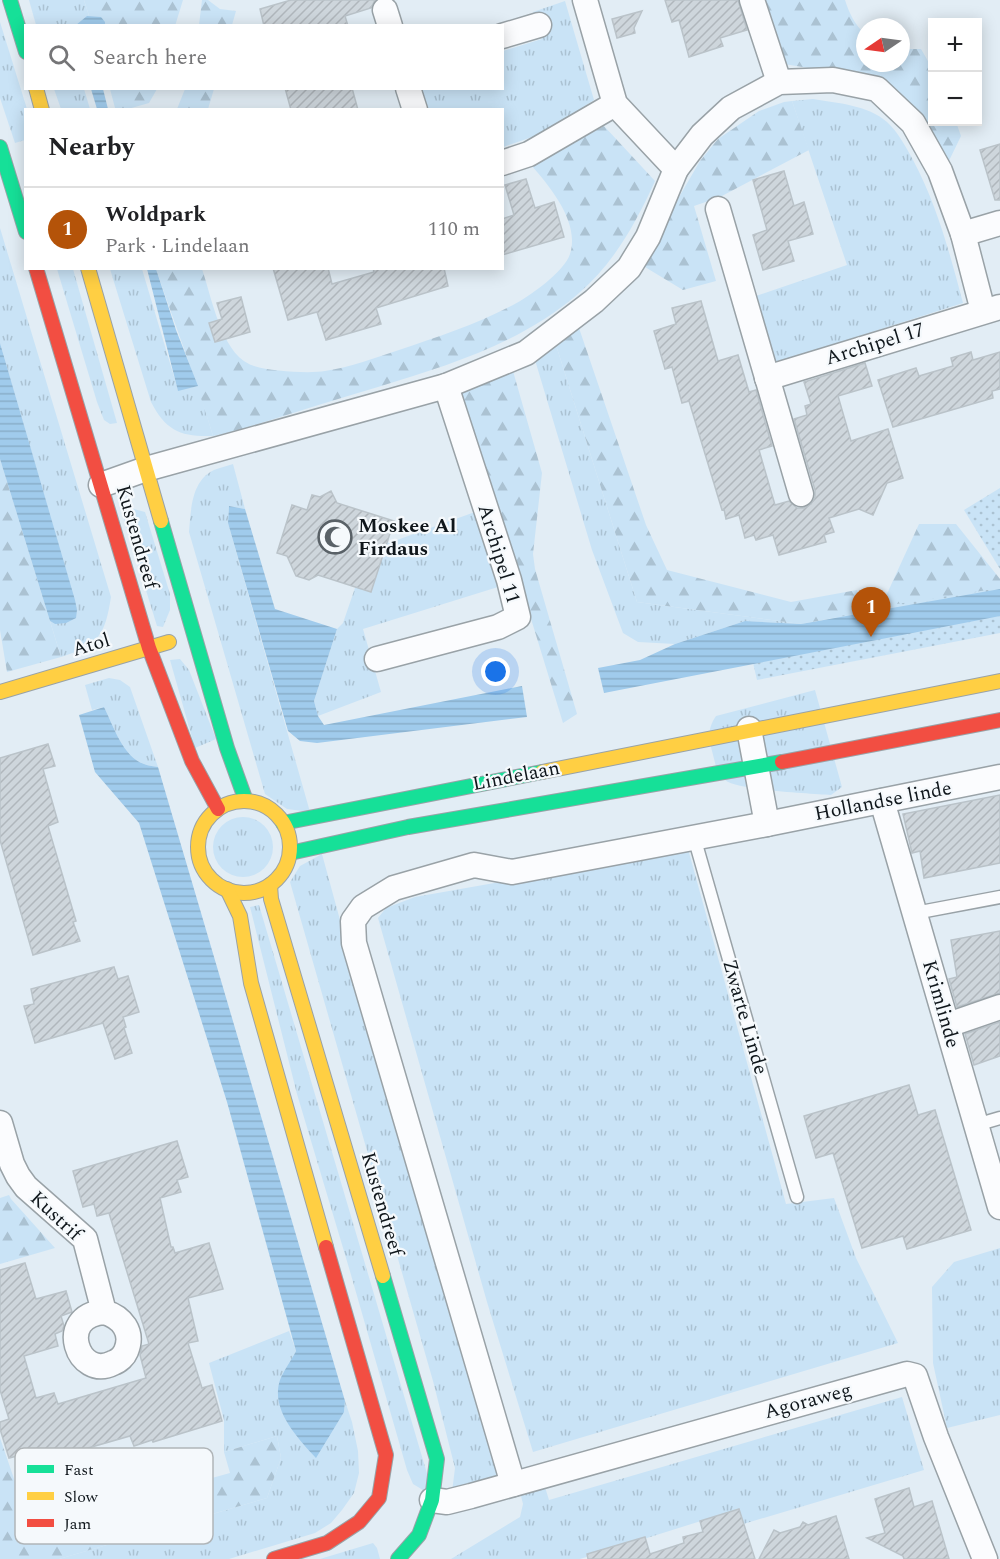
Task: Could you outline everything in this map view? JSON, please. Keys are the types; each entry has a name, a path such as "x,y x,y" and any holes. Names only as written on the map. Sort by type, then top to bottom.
{"main road":[{"path":"10,0 24,46"},
{"path":"37,90 41,108"},
{"path":"0,147 24,225"},
{"name":"Kustendreef","path":"37,270 149,648 192,761 218,809"},
{"name":"Kustendreef","path":"89,270 193,634 227,748 246,801"},
{"name":"Atol","path":"0,692 193,634"},
{"name":"Lindelaan","path":"284,823 1000,681"},
{"name":"Lindelaan","path":"290,853 370,835 756,768 1000,720"},
{"path":"246,801 267,807 284,823 290,842 290,853 285,867 270,885 253,892 227,889 214,881 200,858 199,844 206,822 218,809 228,804 246,801"},
{"name":"Kustendreef","path":"270,885 274,910 437,1459 432,1500 419,1535 398,1559"},
{"path":"227,889 240,916 250,983 386,1455 379,1498 359,1522 327,1543 274,1559"}],"street":[{"path":"585,0 615,104 676,169"},
{"path":"101,485 146,469 446,386 526,353 594,302 628,268 643,245 676,169 702,135 731,108 779,82 752,0"},
{"path":"504,35 539,25"},
{"name":"Archipel 17","path":"767,378 992,309 940,171 913,123 877,89 832,80 779,82"},
{"path":"409,90 414,108"},
{"path":"504,162 529,154 615,104"},
{"path":"718,209 801,494"},
{"path":"963,234 1000,224"},
{"name":"Archipel 11","path":"377,659 498,627 518,617 509,580 446,386"},
{"path":"749,729 766,824"},
{"name":"Hollandse linde","path":"513,1484 354,943 353,921 363,907 394,888 474,865 512,872 1000,777"},
{"name":"Krimlinde","path":"882,801 1000,1208"},
{"path":"948,1025 1000,1007"},
{"name":"Kustrif","path":"0,1123 12,1164 26,1187 85,1239 104,1312"},
{"name":"Agoraweg","path":"513,1484 907,1374 915,1376 984,1559"},
{"path":"432,1500 447,1502 513,1484"}],"lane":[{"name":"Zwarte Linde","path":"694,837 797,1197"},
{"path":"915,914 1000,897"},
{"path":"976,1125 1000,1118"}],"green space":[{"path":"29,0 84,0 91,22 81,24 36,24"},
{"path":"84,0 183,0 176,24 92,24"},
{"path":"202,0 208,0 220,9 236,11 232,24 199,24"},
{"path":"763,0 845,0 856,23 856,72 910,72 910,49 921,49 928,61 928,126 957,126 961,136 945,169 845,74 784,64"},
{"path":"565,1 594,100 544,133 504,147 504,108 425,108 418,90 504,90 504,51 542,39 533,12"},
{"path":"0,22 27,108 24,108 24,140 15,143 0,98"},
{"path":"54,90 84,90 90,108 61,108"},
{"path":"110,90 156,90 149,103 132,108 115,108"},
{"path":"185,90 214,90 208,108 177,108"},
{"path":"813,99 862,108 887,122 898,135 922,177 936,212 963,303 768,365 747,299 847,265 792,101"},
{"path":"792,101 809,150 720,197 694,206 716,281 683,290 640,264 700,161 718,139 759,111"},
{"path":"604,126 655,181 623,241 603,269 579,293 534,326 458,361 239,430 213,436 156,270 202,270 224,335 239,357 249,364 298,372 318,372 344,367 457,330 499,312 528,296 561,268 570,254 571,230 555,195 532,166"},
{"path":"0,228 111,597 106,621 98,637 84,648 61,657 50,621 55,624 77,610 0,343"},
{"path":"57,270 73,270 117,423 110,424 104,420"},
{"path":"110,270 142,270 178,390 198,386 213,436 192,435 176,430 163,420 151,402"},
{"path":"579,328 646,525 667,570 791,602 857,590 861,613 801,624 637,602 556,345"},
{"path":"556,345 637,602 801,624 745,621 675,644 638,642 623,633 592,550 535,360"},
{"path":"513,371 542,473 533,554 535,569 577,714 563,723 461,391"},
{"path":"0,459 61,657 7,672 0,630"},
{"path":"233,464 245,509 229,506 228,523 310,812 287,809 265,794 189,532 194,497 201,481 214,470"},
{"path":"1000,488 1000,569 964,510"},
{"path":"130,508 145,512 170,594 170,610 163,627 157,626 123,516"},
{"path":"475,512 498,587 363,629 381,692 318,716 314,701 337,629 343,623 367,553 372,549"},
{"path":"919,524 956,524 1000,579 1000,589 880,609"},
{"path":"1000,588 1000,633 757,680 748,641 871,608"},
{"path":"180,659 189,670 216,739 195,748 170,660"},
{"path":"109,678 120,680 130,687 158,767 144,764 130,755 124,748 104,707 92,710 85,685"},
{"path":"815,690 842,787 831,795 792,792 745,787 733,784 722,777 716,767 710,741 710,729 716,716"},
{"path":"243,817 264,826 273,847 264,868 243,877 222,868 213,847 222,826"},
{"path":"688,849 786,1204 834,1198 856,1258 898,1343 533,1452 487,1302 378,918 386,908 415,897"},
{"path":"322,854 387,1092 498,1465 496,1478 452,1492 455,1468 433,1381 290,882 300,866"},
{"path":"259,905 431,1487 423,1490 413,1484 407,1470 297,1094 250,907"},
{"path":"9,1195 55,1248 0,1264 0,1198"},
{"path":"1000,1248 1000,1415 947,1428 933,1363 932,1287 954,1262"},
{"path":"289,1331 296,1351 280,1382 344,1412 345,1401 352,1422 358,1451 359,1473 354,1493 342,1510 331,1523 315,1533 229,1559 59,1559 110,1544 213,1544 213,1514 267,1498 281,1458 277,1436 224,1452 224,1420 209,1363"},
{"path":"902,1397 924,1470 740,1525 736,1510 580,1559 451,1559 520,1517 523,1504 520,1492 545,1487 549,1500"},
{"path":"277,1436 281,1458 267,1498 213,1514 213,1478 230,1473 224,1452"},
{"path":"0,1438 15,1482 15,1544 110,1544 59,1559 0,1559"},
{"path":"373,1543 380,1559 320,1559"}],"water":[{"path":"87,16 101,17 105,22 105,24 77,24"},
{"path":"91,90 103,90 108,108 97,108"},
{"path":"147,270 156,270 198,386 178,391"},
{"path":"0,343 75,600 76,618 66,623 55,624 50,621 0,459"},
{"path":"229,506 245,509 275,609 337,629 314,701 318,716 324,725 522,686 527,717 317,743 300,741 288,731 228,523"},
{"path":"1000,589 1000,616 604,693 598,668 640,660 675,644 745,621 801,624"},
{"path":"104,707 119,740 130,755 144,764 158,767 345,1401 344,1412 316,1458 301,1442 282,1413 278,1391 280,1380 296,1351 227,1102 139,823 95,772 79,715"}],"building":[{"path":"291,0 375,0 371,8 345,16 347,24 264,24 260,9"},
{"path":"665,0 738,0 747,30 720,38 723,46 689,57 679,20 672,22"},
{"path":"642,11 634,28 635,33 617,38 612,19"},
{"path":"286,90 353,90 357,108 290,108"},
{"path":"1000,144 1000,200 995,200 980,150"},
{"path":"784,171 794,206 804,202 813,234 788,241 794,261 763,270 753,235 767,230 753,180"},
{"path":"526,179 535,208 554,202 564,237 504,254 504,218 514,215 505,185"},
{"path":"274,270 328,270 332,284 374,272 374,270 444,270 448,286 376,308 381,324 326,340 317,312 288,320"},
{"path":"241,297 250,332 215,342 209,323 222,319 217,303"},
{"path":"701,301 718,361 738,355 749,392 756,390 772,446 759,450 775,505 789,501 797,508 804,508 811,504 815,497 815,490 794,419 807,415 805,406 811,404 804,382 865,363 872,386 838,396 851,441 888,429 903,478 887,483 873,515 859,509 829,518 834,532 824,535 826,542 779,555 773,535 756,540 754,535 745,538 739,515 726,519 689,401 682,403 672,367 665,369 654,331 676,324 672,308"},
{"path":"971,352 973,360 1000,352 1000,389 992,391 993,398 893,427 878,380 916,368 919,376 953,366 951,358"},
{"name":"Moskee Al Firdaus","path":"331,491 337,503 394,521 371,592 318,575 309,580 296,576 287,556 277,553 292,505 307,510 312,495 320,497"},
{"path":"48,744 55,766 43,769 58,822 48,826 80,941 33,955 0,840 0,758"},
{"path":"1000,795 1000,863 924,878 920,851 912,853 903,814"},
{"path":"1000,931 1000,993 957,1007 949,979 957,977 951,940"},
{"path":"114,967 118,979 128,976 139,1012 123,1017 132,1053 115,1059 103,1023 35,1043 24,1006 34,1004 31,989"},
{"path":"1000,1022 1000,1056 974,1065 965,1034"},
{"path":"909,1085 918,1115 935,1110 971,1230 907,1249 903,1236 862,1248 833,1153 816,1158 804,1116"},
{"path":"177,1141 188,1177 177,1180 181,1192 160,1198 171,1247 175,1253 209,1243 223,1289 188,1298 198,1341 188,1343 202,1388 212,1385 222,1421 134,1446 130,1436 88,1448 15,1448 15,1456 9,1458 0,1429 0,1422 9,1419 0,1390 0,1270 25,1263 36,1299 66,1291 72,1312 61,1316 64,1326 62,1331 55,1334 58,1346 24,1356 36,1398 54,1393 58,1404 146,1378 140,1355 142,1346 149,1344 109,1213 97,1216 94,1204 83,1207 73,1171"},
{"path":"909,1488 914,1507 932,1501 949,1559 904,1559 903,1556 867,1538 885,1533 875,1499"},
{"path":"739,1509 755,1559 588,1559 587,1554 645,1537 650,1554 684,1543 683,1537 703,1532 700,1521"},
{"path":"836,1516 849,1559 759,1559 774,1530 780,1533 800,1527 803,1522 808,1525"}],"traffic: fast":[{"path":"10,0 24,46"},
{"path":"0,147 24,225"},
{"path":"161,521 227,748 246,801"},
{"path":"290,853 408,827 782,762"},
{"path":"283,823 542,772"},
{"path":"383,1276 437,1459 432,1500 419,1535 398,1559"}],"traffic: slow":[{"path":"37,90 41,108"},
{"path":"89,270 161,521"},
{"path":"0,692 169,642"},
{"path":"542,772 1000,681"},
{"path":"244,801 261,805 276,815 286,830 290,847 286,864 276,879 261,889 244,893 227,889 212,879 202,864 198,847 202,830 212,815 227,805 244,801"},
{"path":"270,885 271,899 383,1276"},
{"path":"227,889 240,916 251,983 326,1247"}],"traffic: jam":[{"path":"37,270 149,648 192,761 218,809"},
{"path":"782,762 1000,720"},
{"path":"274,1559 327,1543 359,1522 379,1498 386,1455 326,1247"}],"place":[{"name":"Moskee Al Firdaus","path":"335,537"},
{"name":"Woldpark","path":"871,637"}]}
